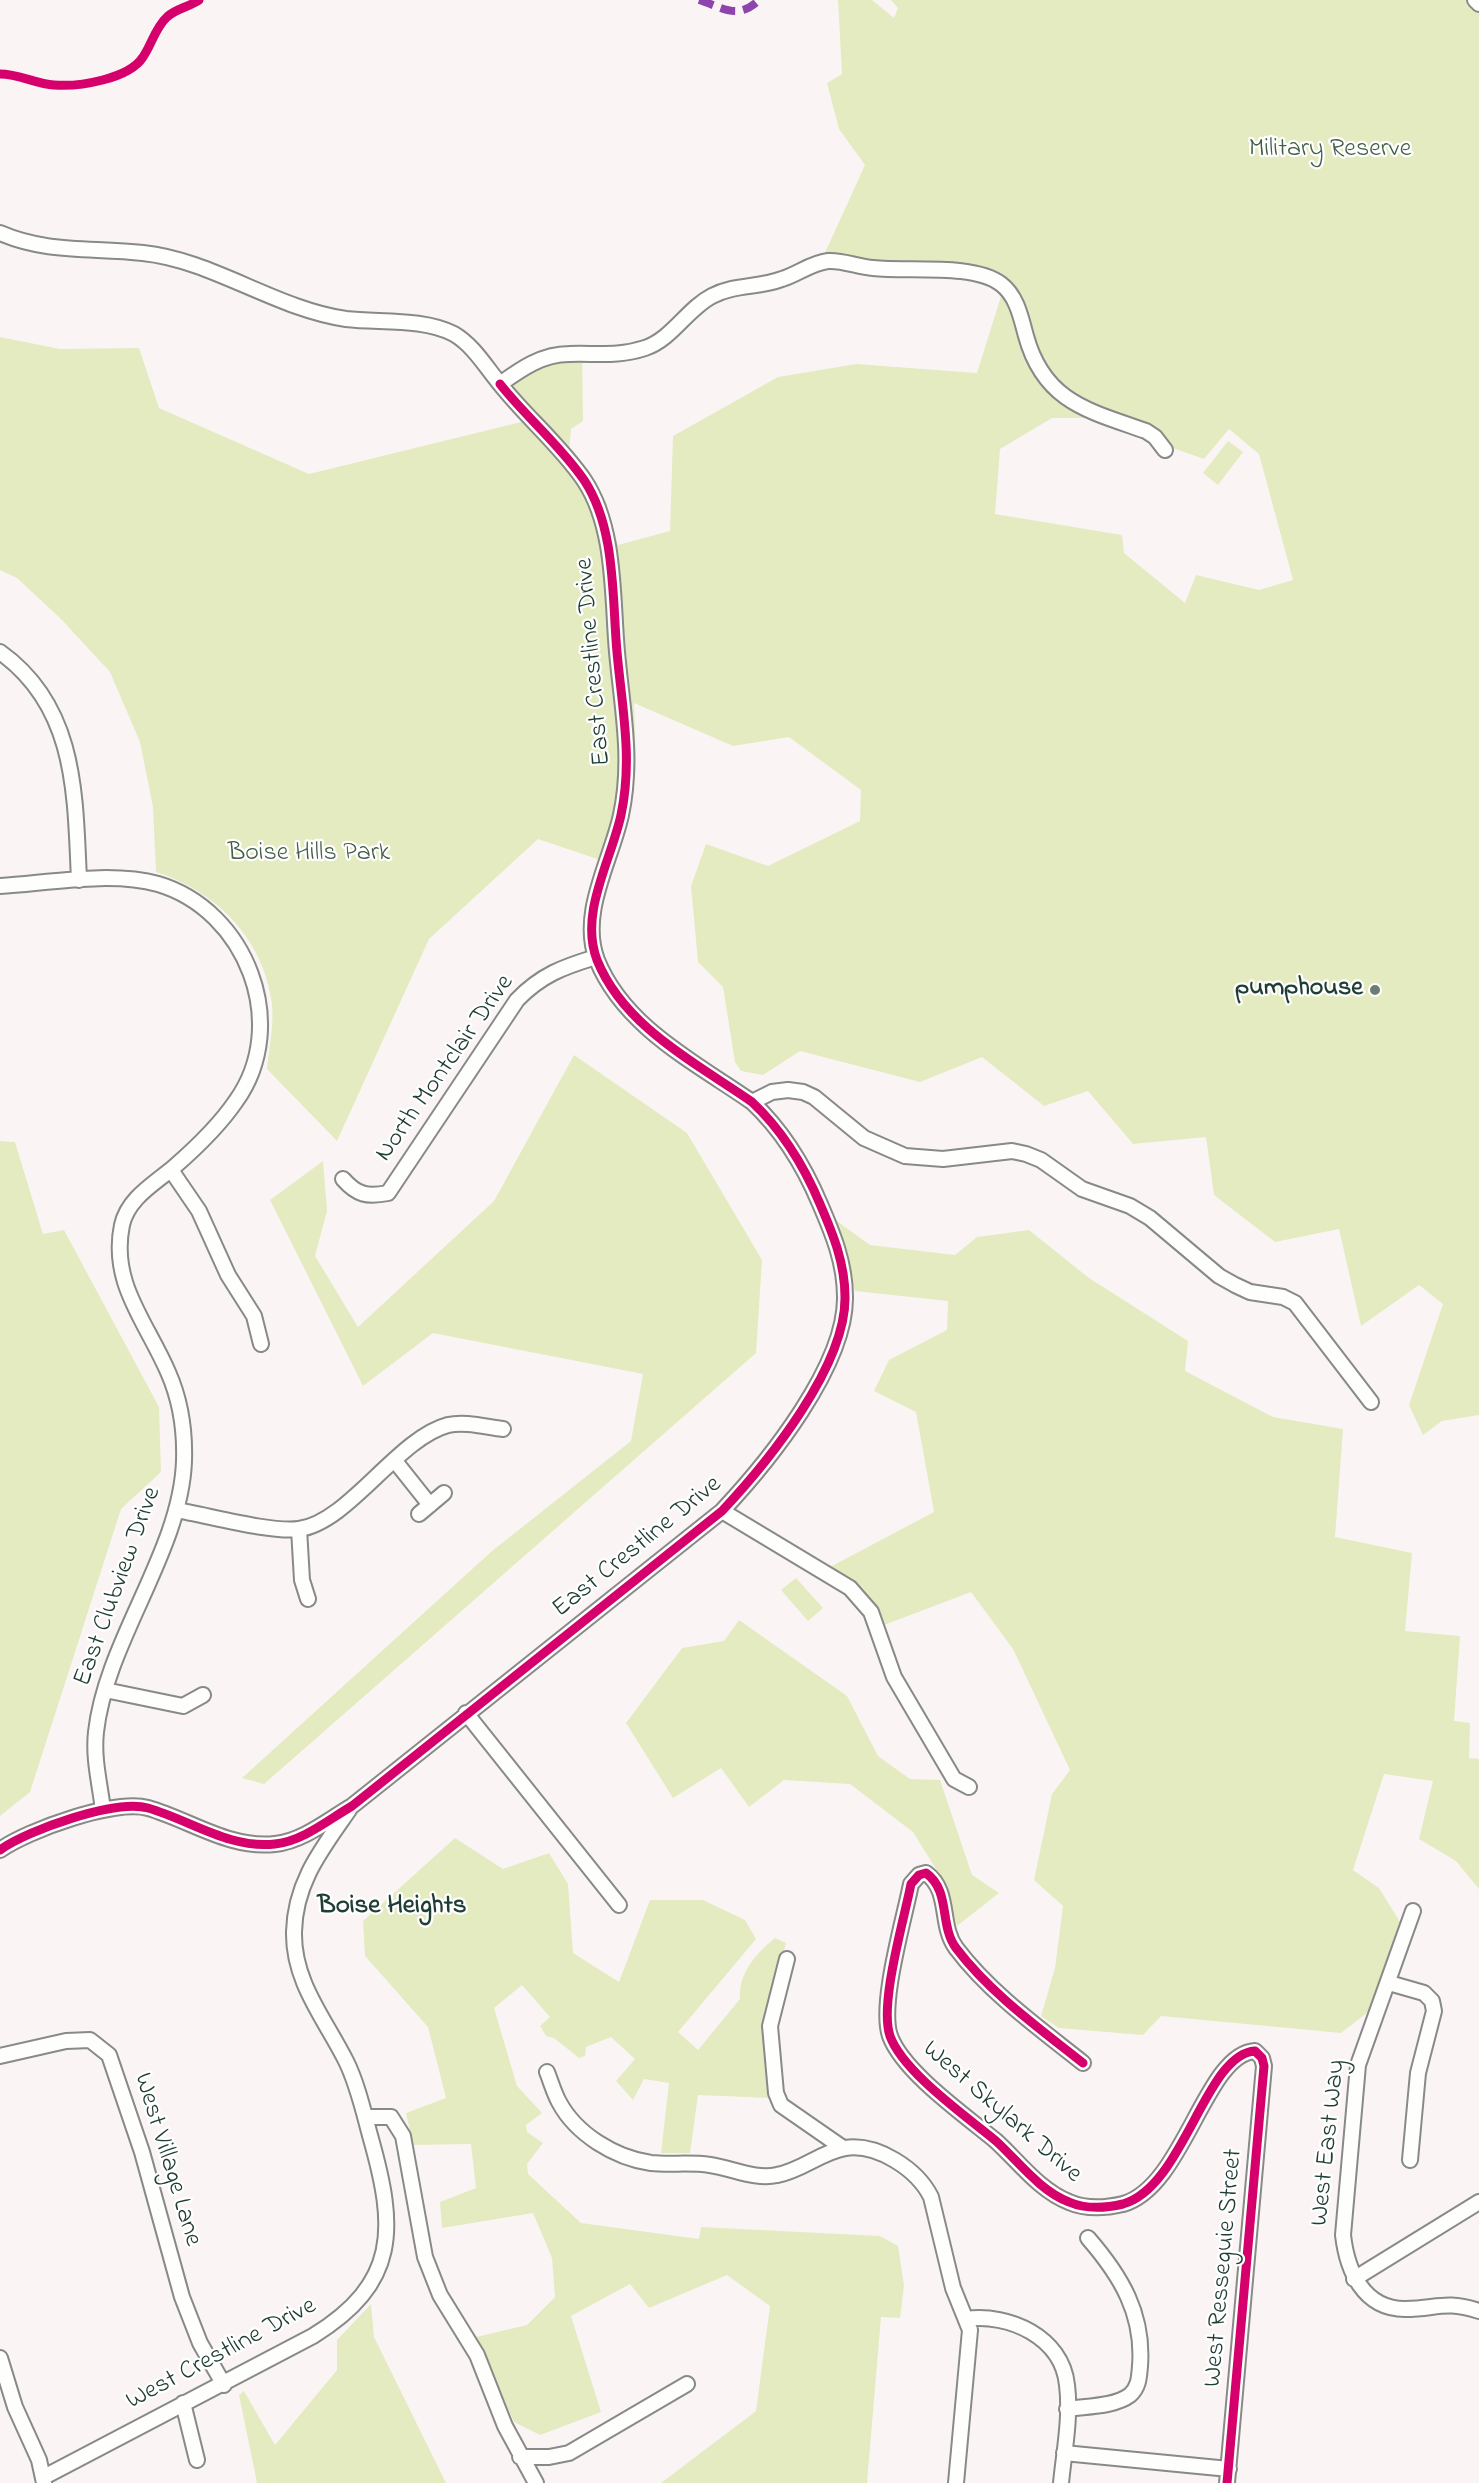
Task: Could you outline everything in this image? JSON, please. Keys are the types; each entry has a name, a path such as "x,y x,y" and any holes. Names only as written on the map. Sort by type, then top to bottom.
{"street":[{"path":"1475,0 1479,3"},
{"name":"East Crestline Drive","path":"0,233 44,246 83,251 144,253 176,260 277,300 328,315 435,327 455,335 471,348 584,480 596,504 609,556 627,750 621,815 597,893 593,917 596,957 604,977 622,1003 645,1028 752,1102 767,1116 789,1145 812,1185 843,1265 845,1298 838,1338 823,1374 760,1471 722,1512 466,1713 352,1806"},
{"path":"500,384 529,364 549,357 568,354 624,355 649,347 668,334 695,307 711,297 732,287 783,279 816,264 830,261 872,268 977,273 1003,285 1013,297 1029,347 1050,385 1080,408 1155,436 1165,450"},
{"path":"0,652 16,664 35,686 52,712 67,748 73,774 80,880"},
{"name":"East Clubview Drive","path":"0,886 80,880 136,880 171,889 213,916 235,939 248,964 257,994 260,1021 255,1058 239,1098 221,1122 171,1170 133,1202 123,1220 118,1260 125,1287 168,1372 178,1402 183,1432 184,1463 176,1510 105,1690 96,1731 96,1765 103,1810"},
{"name":"North Montclair Drive","path":"343,1179 354,1192 372,1196 388,1193 517,1000 534,982 566,966 596,957"},
{"path":"752,1102 772,1092 788,1090 803,1092 814,1097 864,1138 905,1156 943,1159 1012,1151 1041,1160 1082,1189 1130,1206 1150,1218 1219,1276 1250,1292 1283,1297 1295,1303 1371,1402"},
{"path":"171,1170 200,1211 228,1275 254,1316 261,1344"},
{"path":"176,1510 275,1528 299,1529 332,1513 426,1434 450,1425 503,1429"},
{"path":"395,1461 430,1505"},
{"path":"419,1514 444,1493"},
{"path":"722,1512 850,1588 871,1612 894,1677 954,1779 969,1787"},
{"path":"299,1529 302,1580 308,1599"},
{"path":"105,1690 183,1706 203,1695"},
{"path":"466,1713 619,1905"},
{"path":"0,1850 46,1827 119,1805 148,1808 226,1839 251,1845 296,1840 352,1806"},
{"name":"West Crestline Drive","path":"44,2480 183,2403 224,2385 340,2320 360,2299 373,2279 382,2256 388,2212 384,2186 348,2064 300,1976 294,1934 300,1890 309,1868 352,1806"},
{"name":"West Skylark Drive","path":"1083,2063 1002,1997 955,1947 947,1927 940,1890 926,1873 919,1875 912,1884 888,2004 891,2037 899,2051 933,2090 1052,2192 1069,2202 1106,2206 1139,2197 1162,2174 1198,2116 1216,2081 1234,2059 1244,2052 1255,2051 1262,2058"},
{"name":"West East Way","path":"1354,2279 1346,2260 1343,2235 1358,2065 1413,1911"},
{"path":"787,1959 770,2026 776,2093 781,2105 843,2148"},
{"path":"1389,1983 1424,1993 1432,2001 1434,2011 1418,2073 1410,2160"},
{"name":"West Village Lane","path":"0,2056 66,2041 90,2040 109,2055 145,2162 182,2297 200,2343 224,2385"},
{"name":"West Resseguie Street","path":"1228,2476 1264,2066 1262,2058"},
{"path":"547,2072 559,2103 579,2129 598,2143 622,2155 650,2163 699,2164 765,2176 778,2175 843,2148 862,2148 879,2152 897,2162 925,2184 931,2197 953,2288 970,2330 956,2483"},
{"path":"365,2117 391,2117 399,2126 403,2136 424,2257 440,2295 477,2355 505,2426 536,2483"},
{"path":"1479,2202 1354,2279 1370,2297 1383,2306 1407,2309 1456,2304 1479,2311"},
{"path":"1067,2409 1125,2398 1137,2387 1139,2379 1140,2331 1132,2303 1119,2278 1088,2238"},
{"path":"966,2319 986,2317 1006,2320 1037,2334 1063,2367 1067,2385 1067,2409 1061,2483"},
{"path":"0,2358 15,2407 44,2480"},
{"path":"520,2457 549,2457 569,2453 687,2384"},
{"path":"183,2403 197,2460"},
{"path":"1064,2453 1228,2476"}],"green space":[{"path":"838,0 872,0 894,18 898,8 891,0 1479,0 1479,1415 1442,1421 1423,1435 1409,1405 1443,1304 1419,1285 1361,1326 1339,1229 1275,1242 1214,1195 1206,1137 1133,1144 1088,1091 1044,1106 982,1057 920,1082 800,1051 763,1075 741,1071 735,1062 723,987 698,962 691,886 706,844 768,866 860,821 861,790 789,737 733,746 634,703 636,769 612,864 538,839 429,939 337,1141 267,1069 272,1029 272,1004 267,980 248,939 217,905 178,880 156,872 153,807 140,742 110,672 61,619 17,578 0,570 0,337 60,349 139,348 159,408 309,474 521,422 510,368 558,349 582,350 583,421 571,429 569,453 606,501 618,545 670,531 673,436 778,377 856,364 977,373 1002,293 978,280 875,274 836,265 818,268 865,165 839,129 827,83 842,74","holes":["1052,418 1088,418 1204,459 1229,429 1259,454 1293,580 1259,590 1196,575 1185,603 1124,553 1122,535 995,514 1000,449"]},
{"path":"1228,441 1243,452 1218,485 1203,473"},
{"path":"574,1055 687,1133 762,1260 756,1353 264,1784 242,1778 492,1551 631,1441 643,1374 433,1333 363,1386 270,1200 323,1161 327,1211 315,1256 358,1327 494,1201"},
{"path":"0,1141 15,1142 43,1234 64,1230 159,1407 161,1472 121,1509 30,1792 0,1816"},
{"path":"834,1219 870,1245 955,1255 977,1237 1029,1230 1089,1278 1188,1341 1185,1371 1273,1417 1343,1429 1335,1537 1412,1553 1405,1631 1460,1636 1454,1721 1470,1723 1469,1758 1479,1759 1479,1889 1456,1861 1419,1839 1433,1781 1384,1774 1353,1870 1379,1888 1400,1922 1368,2012 1341,2033 1161,2016 1143,2035 1059,2028 1041,2016 1055,1968 1063,1906 1034,1880 1052,1794 1070,1770 1013,1649 971,1592 884,1625 863,1593 830,1567 934,1512 916,1412 874,1391 889,1360 947,1330 948,1301 855,1291"},
{"path":"796,1578 823,1608 808,1621 781,1590"},
{"path":"739,1620 847,1696 878,1756 910,1779 940,1780 972,1875 999,1893 957,1926 946,1885 913,1832 850,1784 784,1780 749,1807 721,1768 673,1798 626,1723 682,1648 724,1641"},
{"path":"455,1838 503,1869 549,1853 568,1884 573,1953 619,1982 650,1900 703,1900 745,1920 756,1939 678,2032 698,2050 740,1999 742,1981 755,1957 775,1938 786,1943 762,2030 771,2098 698,2095 690,2153 661,2153 669,2083 644,2079 633,2100 616,2081 635,2059 611,2037 586,2047 585,2056 579,2058 554,2038 546,2036 540,2026 550,2017 522,1985 494,2008 517,2086 542,2113 526,2125 527,2132 543,2143 527,2164 528,2174 581,2223 699,2239 701,2227 880,2236 898,2246 904,2285 900,2318 881,2317 867,2483 661,2483 756,2411 770,2306 727,2275 649,2308 630,2284 571,2316 601,2412 540,2435 514,2422 476,2337 527,2325 555,2297 552,2258 533,2213 442,2228 440,2202 476,2188 471,2144 413,2145 406,2113 446,2098 428,2027 365,1956 363,1921"},
{"path":"371,2304 374,2337 446,2483 257,2483 239,2395 244,2391 275,2445 337,2370 337,2340"}],"marked path":[{"path":"699,0 722,9 736,11 744,10 759,0"}],"cycle path":[{"path":"0,74 47,84 64,85 89,83 115,76 136,65 143,57 159,26 167,17 199,0"},
{"path":"0,1850 30,1834 72,1818 133,1806 164,1813 226,1838 242,1842 275,1844 295,1839 315,1829 352,1806 722,1511 761,1467 801,1412 833,1353 842,1324 845,1297 843,1272 829,1226 800,1163 783,1137 752,1102 685,1058 643,1024 609,984 597,960 592,942 594,906 621,815 626,774 625,734 611,563 602,519 584,480 500,384"},
{"path":"1083,2063 1016,2009 969,1964 951,1939 942,1899 934,1880 926,1873 919,1875 911,1884 890,1983 887,2022 890,2036 897,2050 921,2078 996,2141 1048,2191 1058,2197 1082,2206 1103,2207 1123,2204 1144,2193 1162,2173 1178,2149 1207,2096 1222,2074 1237,2058 1255,2051 1262,2058 1264,2066 1227,2483"}],"place":[{"name":"pumphouse","path":"1375,990"}],"district":[{"name":"Boise Heights","path":"392,1908"}],"park label":[{"name":"Military Reserve","path":"1330,151"},
{"name":"Boise Hills Park","path":"309,855"}]}
